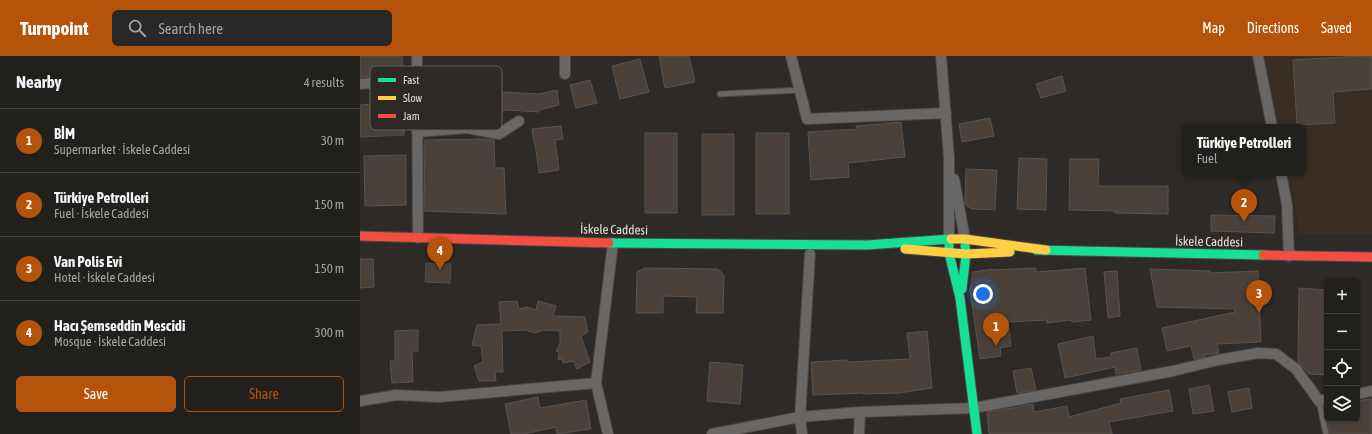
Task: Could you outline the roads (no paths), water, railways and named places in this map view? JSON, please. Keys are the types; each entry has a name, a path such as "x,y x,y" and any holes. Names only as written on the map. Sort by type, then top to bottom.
{"main road":[{"name":"İskele Caddesi","path":"360,236 613,243 867,245 965,239 1046,250"},
{"path":"949,239 949,253 960,298 977,434"},
{"path":"960,298 966,254 965,239"},
{"name":"İskele Caddesi","path":"867,245 966,254 1046,250 1372,257"}],"street":[{"path":"564,56 565,74"},
{"path":"791,56 807,119 946,113"},
{"path":"941,56 949,158 949,239"},
{"path":"1258,56 1271,124"},
{"path":"360,84 370,83"},
{"path":"478,130 499,134 519,121"},
{"path":"418,238 417,132 442,130"},
{"path":"949,158 965,239"},
{"path":"1282,176 1287,205 1289,256"},
{"path":"608,434 596,383 613,243"},
{"path":"802,434 800,417 810,254"},
{"path":"712,434 800,417 860,412 974,408 1173,371 1218,360 1258,353 1276,354 1296,369 1323,400"},
{"path":"360,401 396,395 439,397 596,383"},
{"path":"1360,393 1372,391"},
{"path":"859,434 860,412"}],"lane":[{"path":"720,94 800,90"},
{"path":"1323,400 1326,434"}],"place":[{"name":"Türkiye Petrolleri","path":"1244,222"},
{"name":"Hacı Şemseddin Mescidi","path":"440,270"},
{"name":"Van Polis Evi","path":"1259,313"},
{"name":"BİM","path":"996,346"}]}
